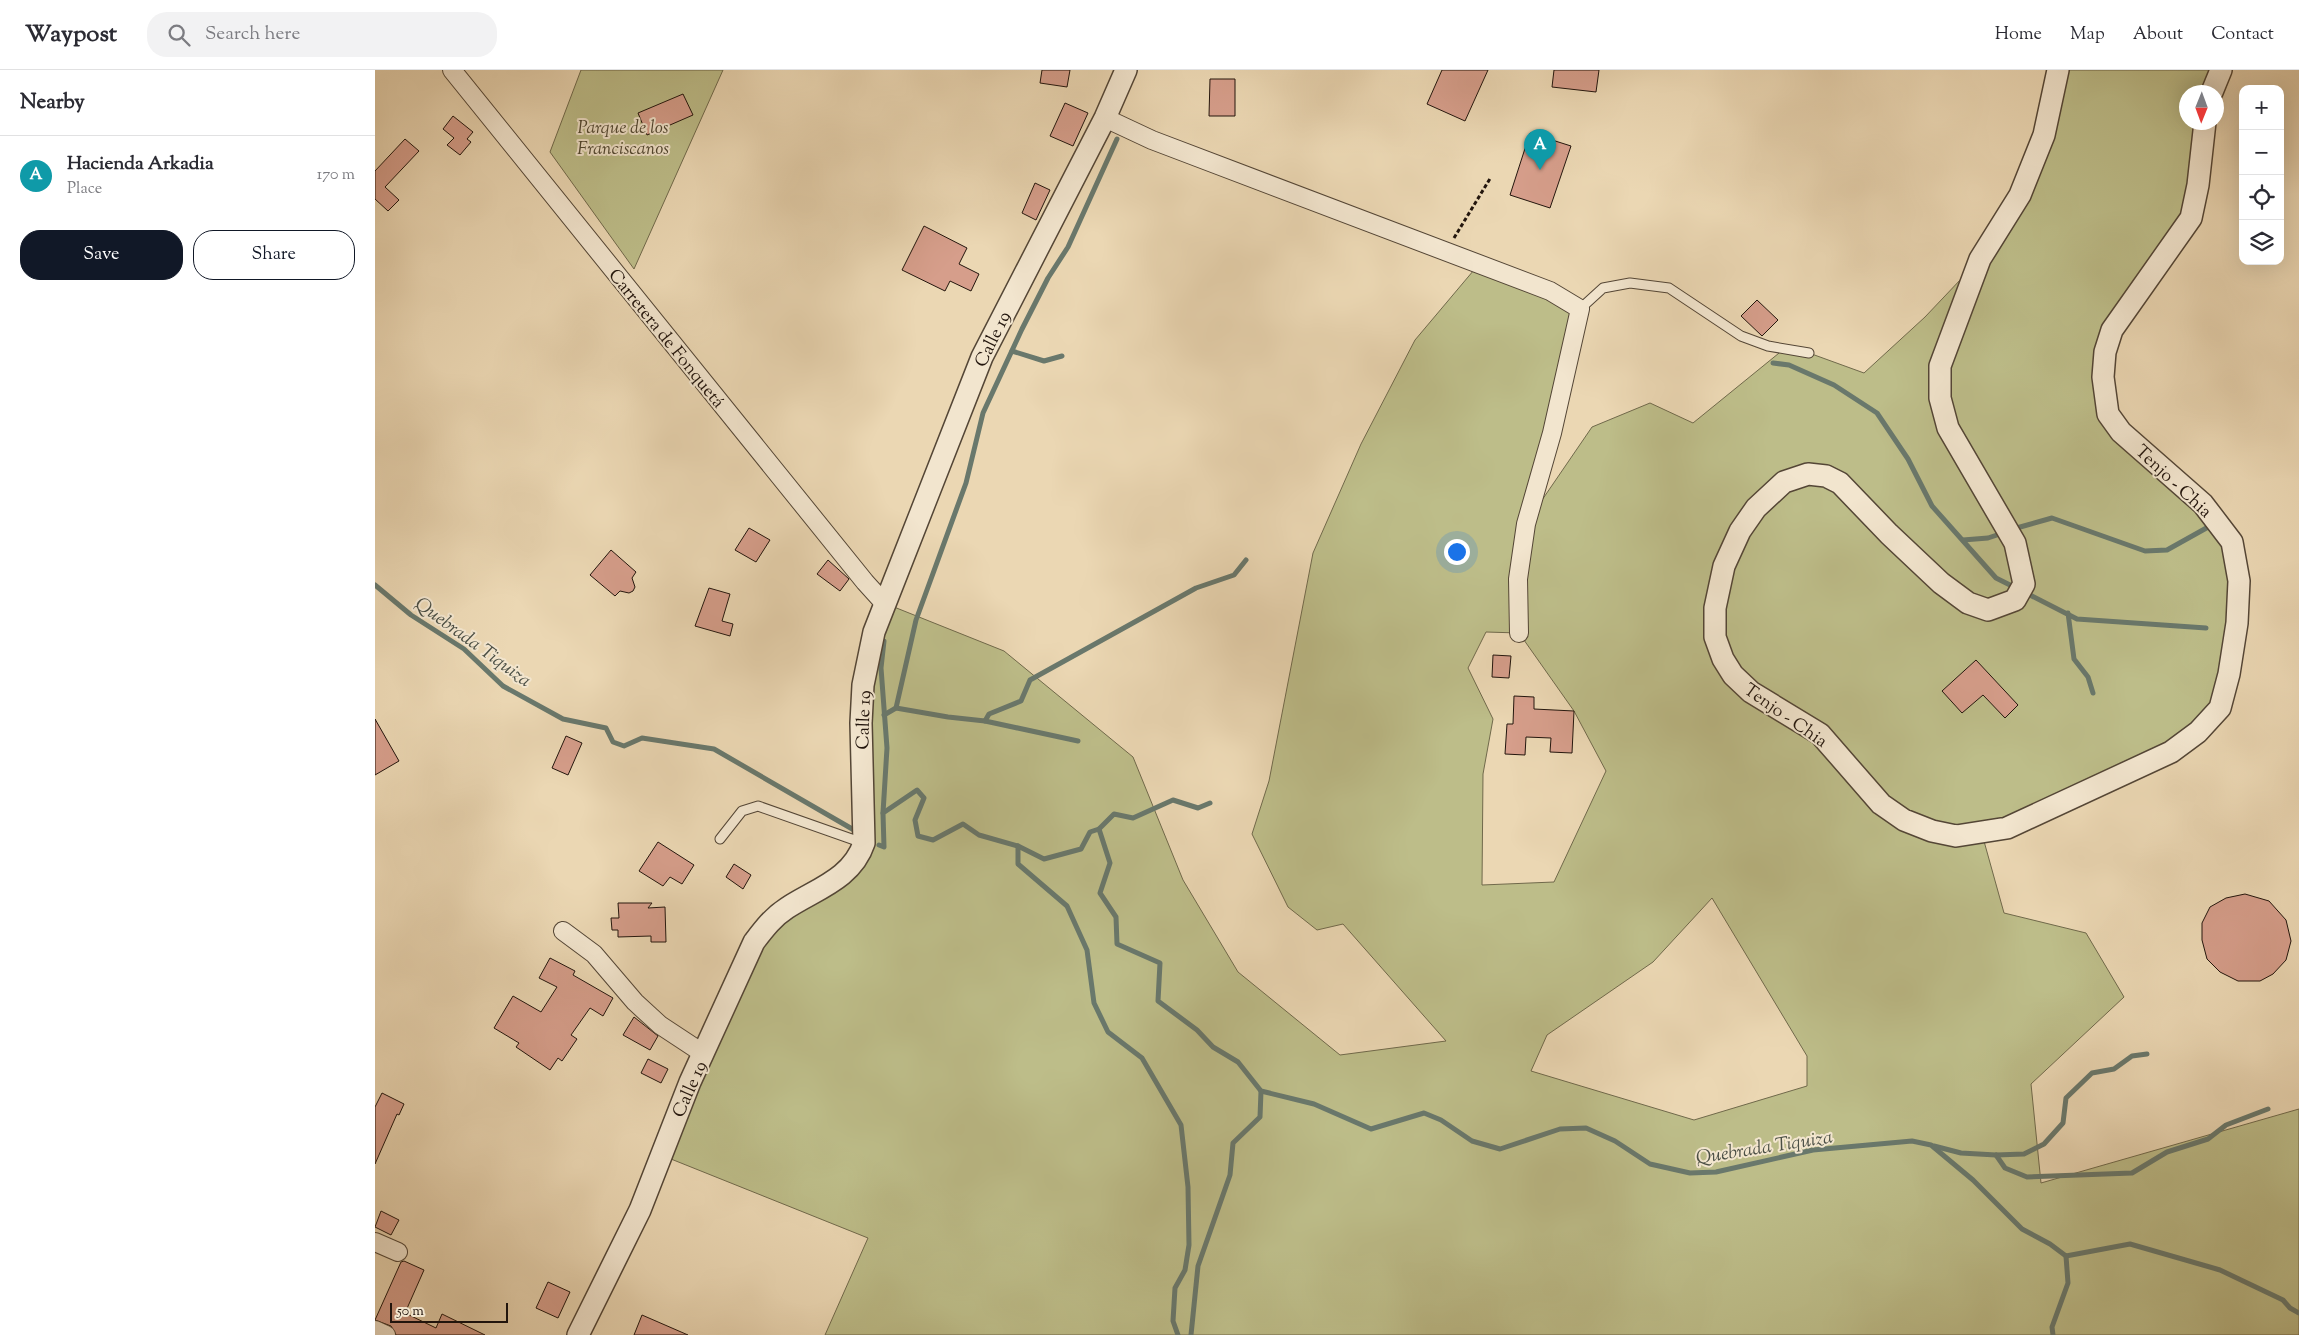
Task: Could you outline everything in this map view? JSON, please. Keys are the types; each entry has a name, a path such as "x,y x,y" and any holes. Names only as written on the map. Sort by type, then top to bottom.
{"street":[{"name":"Carretera de Fonquetá","path":"452,70 815,520 885,603"},
{"name":"Calle 19","path":"577,1335 639,1210 690,1082 755,942 767,925 785,909 846,873 860,855 864,843 861,723 863,685 873,632 982,357 1105,118 1126,70"},
{"name":"Tenjo - Chia","path":"2058,70 2044,135 2020,195 1980,259 1940,366 1940,398 1948,428 2015,543 2024,584 2015,600 1988,610 1968,603 1941,583 1889,534 1840,483 1826,476 1808,474 1784,482 1756,508 1740,531 1724,566 1715,608 1715,637 1723,659 1733,675 1751,692 1820,734 1881,804 1904,820 1932,831 1956,836 2007,828 2171,752 2198,732 2219,708 2229,674 2237,623 2239,581 2231,542 2203,504 2121,432 2108,414 2103,377 2105,352 2112,330 2191,218 2198,184 2204,130"},
{"path":"2215,85 2221,70"},
{"path":"1105,118 1152,140 1550,291 1580,309 1552,433 1526,524 1518,579 1519,633"},
{"path":"563,931 594,954 635,1002 660,1025 704,1054"},
{"path":"375,1242 398,1252"},
{"path":"375,1330 386,1335"}],"lane":[{"path":"1580,309 1603,288 1630,283 1669,288 1741,336 1768,346 1809,353"},
{"path":"720,839 742,811 758,806 864,843"}],"path":[{"path":"1445,251 1491,177"}],"green space":[{"name":"Parque de los Franciscanos","path":"581,70 723,70 634,269 550,152"},
{"path":"2058,70 2221,70 2215,85 2179,85 2179,130 2204,130 2191,218 2112,330 2108,414 2232,542 2229,674 2198,732 1982,834 2004,913 2086,933 2124,997 2031,1084 2041,1183 2299,1109 2299,1335 825,1335 868,1238 661,1155 754,942 860,855 861,723 884,603 1004,651 1133,757 1183,880 1238,972 1340,1055 1446,1041 1343,924 1317,930 1288,907 1252,834 1269,781 1313,553 1361,444 1415,340 1479,264 1580,309 1527,522 1592,427 1650,403 1693,423 1784,349 1809,353 1864,373 1925,317 1980,259 2005,216","holes":["1486,632 1519,633 1574,711 1606,771 1554,882 1482,885 1483,774 1493,719 1468,668","1712,898 1807,1056 1807,1086 1694,1120 1531,1071 1547,1035 1653,962"]}],"building":[{"path":"1042,70 1070,70 1067,87 1040,83"},
{"path":"1442,70 1488,70 1465,121 1427,104"},
{"path":"1554,70 1599,70 1596,92 1552,87"},
{"path":"1210,79 1235,79 1235,116 1209,116"},
{"path":"683,94 693,115 647,135 638,113"},
{"path":"1065,103 1088,113 1073,146 1050,136"},
{"path":"453,116 473,132 467,139 471,142 460,155 447,145 454,138 443,129"},
{"path":"1530,133 1571,146 1550,208 1510,195"},
{"path":"405,139 419,151 385,187 399,200 388,211 375,199 375,171"},
{"path":"1035,183 1050,190 1036,220 1022,213"},
{"path":"924,226 967,248 959,264 979,274 971,291 950,281 945,291 902,270"},
{"path":"1757,300 1778,320 1762,336 1741,316"},
{"path":"749,528 770,540 756,562 735,550"},
{"path":"611,550 636,572 632,578 635,587 629,593 620,591 615,596 590,575"},
{"path":"828,560 849,579 840,591 817,574"},
{"path":"709,588 730,594 722,621 733,624 730,636 695,626"},
{"path":"1493,655 1511,656 1509,678 1492,677"},
{"path":"1976,660 2018,705 2005,718 1983,695 1962,713 1942,691"},
{"path":"1514,696 1534,697 1534,709 1574,711 1572,753 1550,752 1551,738 1526,737 1525,755 1505,754 1507,724 1513,724"},
{"path":"375,719 399,761 375,775"},
{"path":"566,736 582,743 568,775 552,768"},
{"path":"658,842 694,865 682,884 670,877 663,886 639,871"},
{"path":"734,864 751,875 743,889 726,877"},
{"path":"2245,894 2269,901 2286,920 2291,941 2286,960 2273,974 2260,981 2238,981 2220,972 2207,959 2202,940 2202,923 2210,907 2226,898"},
{"path":"618,903 652,903 648,908 665,907 666,942 651,942 651,936 618,937 618,930 612,930 611,918 619,918"},
{"path":"550,958 575,971 573,975 613,998 603,1016 590,1008 571,1035 577,1039 562,1061 558,1058 550,1070 516,1047 519,1043 494,1028 513,996 541,1012 557,987 539,978"},
{"path":"634,1017 658,1036 650,1050 623,1035"},
{"path":"648,1059 668,1069 661,1083 641,1073"},
{"path":"382,1093 404,1104 399,1115 397,1114 375,1164 375,1107"},
{"path":"381,1211 399,1220 391,1235 375,1227"},
{"path":"404,1261 424,1270 405,1313 436,1328 442,1314 485,1335 396,1335 391,1326 375,1320 401,1262"},
{"path":"548,1282 570,1292 558,1318 536,1308"},
{"path":"642,1315 688,1335 634,1335"}],"waterway":[{"path":"896,708 916,620 966,483 983,413 1048,278 1068,247 1117,139"},
{"path":"1012,351 1044,361 1062,356"},
{"path":"1773,363 1789,365 1834,385 1877,413 1908,459 1932,506 1996,578 2016,588"},
{"path":"2013,529 2052,518 2145,551 2167,550 2210,526"},
{"path":"1963,540 1988,538 2003,533"},
{"path":"884,715 896,708 985,721 989,714 1021,701 1030,680 1196,588 1234,575 1246,560"},
{"name":"Quebrada Tiquiza","path":"375,585 411,615 464,649 503,686 563,719 606,728 613,742 624,746 642,738 714,749 854,830"},
{"path":"2026,593 2077,619 2206,628"},
{"path":"2068,613 2074,659 2088,677 2093,693"},
{"path":"883,813 887,748 881,668 884,641"},
{"path":"985,721 1078,741"},
{"name":"Quebrada Tiquiza","path":"879,845 884,847 883,813 917,790 924,798 915,820 918,836 933,840 963,824 979,835 1018,846 1044,859 1081,849 1090,832 1099,829 1110,863 1100,893 1116,917 1117,944 1160,963 1158,1001 1197,1030 1213,1047 1238,1062 1261,1091 1314,1104 1371,1129 1424,1113 1441,1120 1472,1141 1500,1149 1560,1129 1586,1128 1615,1141 1650,1164 1690,1173 1716,1172 1813,1150 1912,1141 1931,1145 1973,1180 2022,1229 2050,1244 2066,1256 2130,1244 2220,1270 2283,1300 2290,1308 2299,1313"},
{"path":"1099,829 1114,814 1133,818 1173,800 1198,808 1210,803"},
{"path":"1018,846 1018,864 1067,906 1087,950 1094,1003 1108,1032 1142,1058 1181,1125 1188,1187 1189,1245 1185,1270 1175,1288 1173,1321 1178,1335"},
{"path":"1934,1146 1961,1153 2024,1154 2044,1144 2063,1123 2066,1098 2092,1073 2114,1069 2132,1056 2147,1054"},
{"path":"1191,1335 1198,1266 1230,1175 1233,1143 1260,1117 1261,1091"},
{"path":"1996,1155 2005,1168 2027,1177 2132,1173 2167,1152 2208,1139 2226,1125 2268,1109"},
{"path":"2053,1335 2052,1327 2068,1283 2066,1256"}],"place":[{"name":"Hacienda Arkadia","path":"1540,170"}]}
